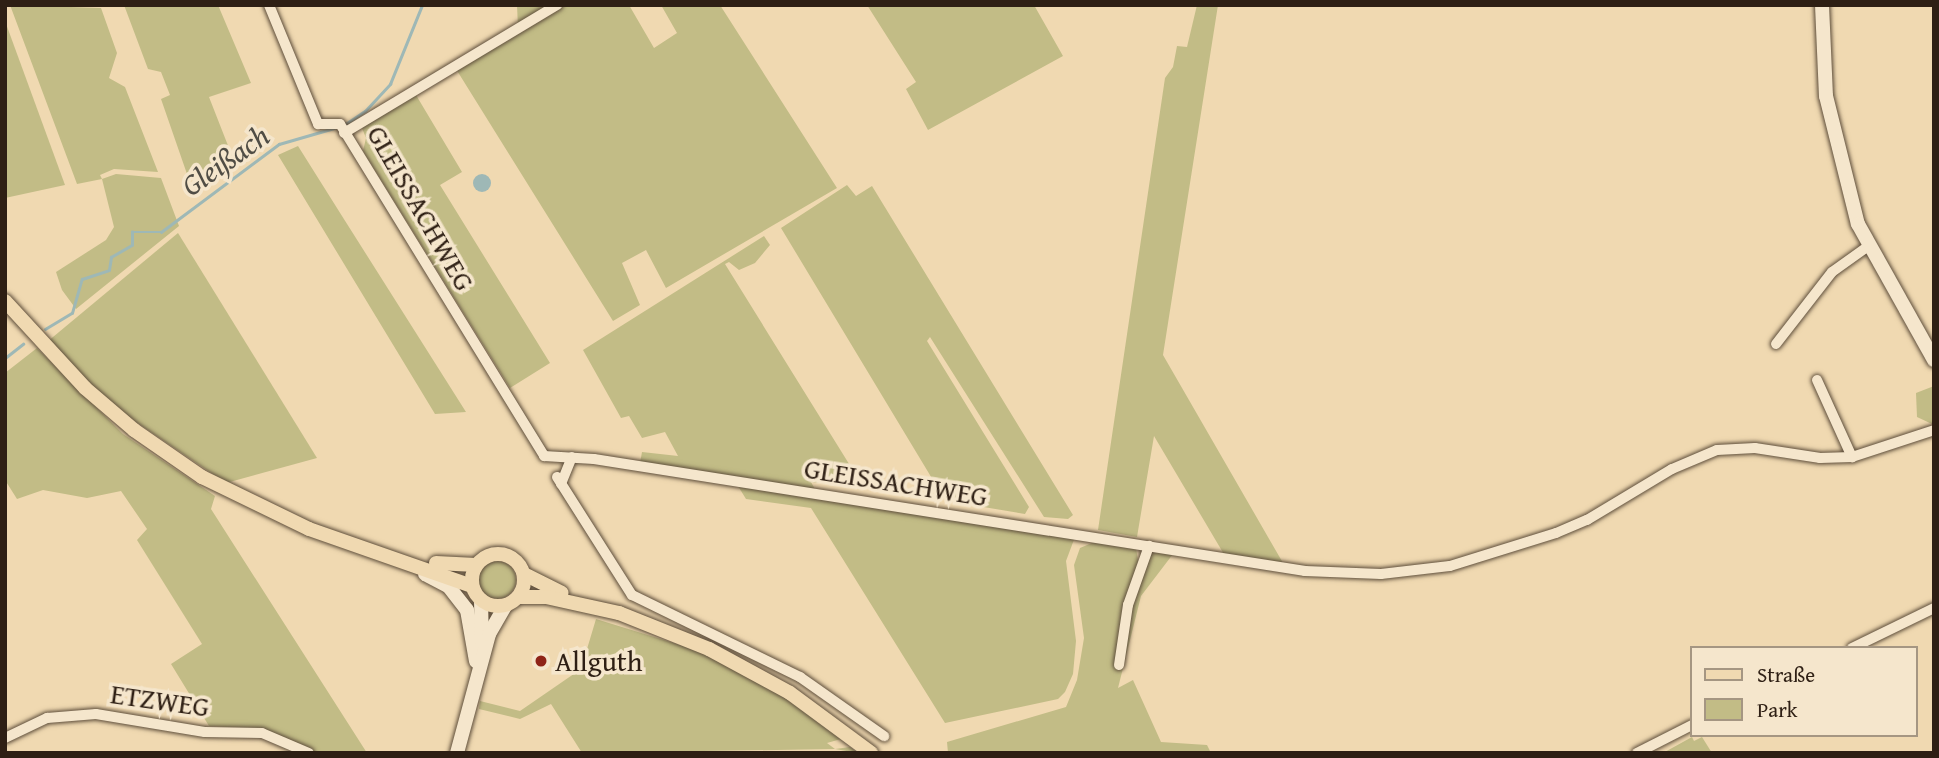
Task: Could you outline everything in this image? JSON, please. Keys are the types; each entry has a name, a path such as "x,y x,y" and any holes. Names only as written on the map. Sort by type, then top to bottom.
{"main road":[{"path":"5,301 85,388 167,454 274,514 472,586 481,601 505,606 519,597 545,597 619,613"},
{"path":"406,562 451,567 476,565 493,554 503,554 512,558 524,574 540,585 619,613 745,667 842,730 871,753"},
{"path":"472,586 476,565"},
{"path":"519,597 524,574"}],"street":[{"path":"269,5 318,124 342,128"},
{"name":"GLEISSACHWEG","path":"557,5 342,128 544,456 572,457 1342,575 1439,569 1573,526 1672,468 1717,450 1755,448 1820,458 1853,457 1934,430"},
{"path":"1822,5 1826,96 1860,232 1929,343 1934,360"},
{"path":"1776,344 1832,272 1867,247"},
{"path":"1817,380 1853,457"},
{"path":"572,457 559,480 632,595 800,677 884,736"},
{"path":"1119,664 1128,605 1149,546"},
{"path":"406,562 459,598 472,624 477,661"},
{"path":"467,717 482,639 481,601"},
{"path":"457,753 489,634 505,606"},
{"path":"1856,646 1934,608"},
{"name":"ETZWEG","path":"5,738 47,718 96,714 205,732 262,733 309,753"},
{"path":"1637,753 1690,726"}],"green space":[{"path":"10,5 101,8 117,53 109,78 125,87 158,172 114,169 100,175 102,179 77,184"},
{"path":"124,5 218,5 251,83 209,97 236,166 219,175 187,174 161,99 170,95 161,72 148,69"},
{"path":"517,5 552,5 518,27"},
{"path":"562,5 629,5 654,48 677,33 661,5 720,5 837,188 666,288 646,250 622,263 640,305 613,321 456,69"},
{"path":"867,5 1034,5 1063,56 928,130 906,89 916,82"},
{"path":"1197,5 1218,5 1163,355 1283,563 1225,556 1154,436 1137,537 1098,530 1165,78 1173,67 1177,46 1187,47"},
{"path":"5,21 65,185 5,198"},
{"path":"416,95 462,172 440,185 550,363 510,388 363,151 366,138 362,128"},
{"path":"298,146 466,412 435,414 278,155"},
{"path":"116,174 161,178 179,226 76,309 62,290 56,272 106,240 114,227 102,179"},
{"path":"847,185 856,196 872,186 1073,515 1068,519 1044,517 930,337 927,341 1029,507 1025,514 954,502 948,492 942,495 781,228"},
{"path":"178,233 317,458 226,483 114,407 47,342"},
{"path":"764,236 770,245 755,263 739,270 729,262 725,264 864,488 811,482 816,491 640,463 642,452 678,456 665,432 642,438 629,416 621,418 583,350"},
{"path":"37,348 123,434 215,496 211,509 367,753 316,753 261,729 209,726 171,664 202,644 137,540 147,529 121,491 87,498 43,490 17,499 5,480 5,373"},
{"path":"1934,386 1932,424 1917,417 1916,393"},
{"path":"738,486 1075,537 1066,561 1076,641 1073,674 1065,692 1058,699 945,723 811,508 746,499"},
{"path":"1099,540 1136,548 1138,560 1145,561 1151,550 1173,554 1141,596 1118,688 1133,680 1161,742 1207,745 1211,753 948,753 947,742 1066,707 1077,680 1084,638 1074,565 1080,548"},
{"path":"497,561 510,567 516,580 510,593 497,599 484,593 478,580 484,567"},
{"path":"596,619 706,653 799,705 841,739 827,743 835,749 582,753 551,704 520,719 479,709 480,701 520,711 581,669"},
{"path":"1692,737 1694,741 1702,737 1712,753 1663,753"},
{"path":"850,747 858,753 835,749"}],"water":[{"path":"482,174 488,177 491,183 488,189 482,192 476,189 473,183 476,177"}],"waterway":[{"name":"Gleißach","path":"344,125 365,111 390,84 422,5"},
{"name":"Gleißach","path":"45,329 72,313 82,279 109,270 111,257 132,245 132,232 161,232 279,144 334,128"},
{"name":"Gleißach","path":"5,358 23,344"}],"place":[{"name":"Allguth","path":"541,661"}]}
